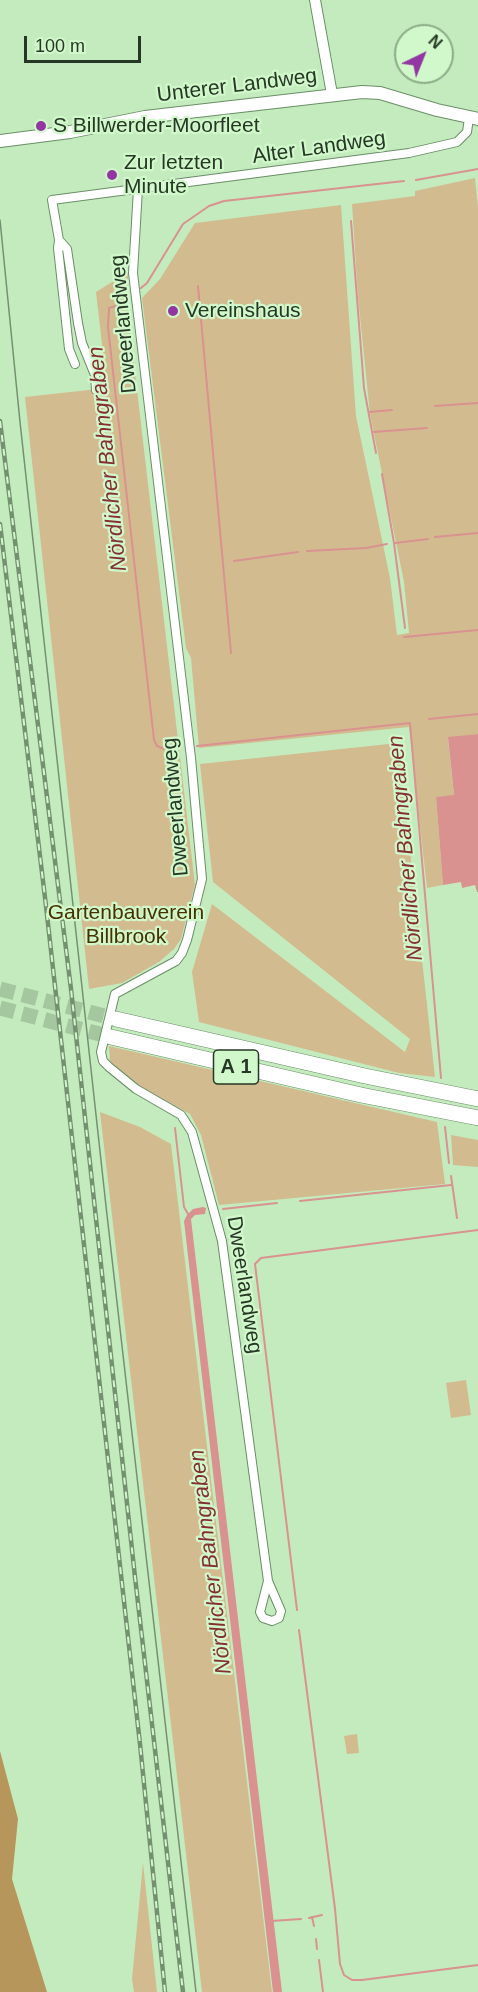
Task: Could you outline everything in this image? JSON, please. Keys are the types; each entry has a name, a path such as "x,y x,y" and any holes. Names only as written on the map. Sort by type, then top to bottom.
{"highway":[{"name":"A 1","path":"116,1019 365,1076 478,1099"},
{"name":"A 1","path":"111,1037 349,1092 478,1118"}],"main road":[{"name":"Unterer Landweg","path":"6,140 70,132 145,117 362,92 380,93 436,110 474,118"}],"street":[{"path":"315,0 332,94"},
{"name":"Alter Landweg","path":"75,364 69,349 59,240 52,200 398,155 446,146 457,142 465,135 474,118"},
{"name":"Dweerlandweg","path":"138,189 134,273 192,769 202,879 182,954 176,961 115,994 101,1052 103,1061 136,1089 182,1115 192,1132 222,1241 268,1581"},
{"name":"Alter Landweg","path":"59,240 67,249 82,343 95,375 96,390"}],"green space":[{"path":"475,178 478,207 478,734 448,738 454,796 436,797 443,885 427,888 409,727 199,748 191,658 186,648 142,298 160,279 195,223 341,205 356,416 390,578 397,635 409,633 404,582 370,414 358,297 352,204 415,196 415,191"},
{"name":"Gartenbauverein Billbrook","path":"128,272 128,313 195,885 181,939 174,949 159,962 122,983 89,989 25,397 107,388 96,292"},
{"path":"398,743 435,1077 399,1073 199,1022 192,972 212,904 405,1052 410,1039 213,882 200,764"},
{"path":"109,1046 437,1122 445,1184 219,1205 201,1135 190,1114 135,1084 110,1061"},
{"path":"100,1112 140,1127 171,1144 272,1992 202,1992"},
{"path":"451,1135 478,1140 478,1167 453,1165"},
{"path":"466,1380 471,1415 451,1418 446,1383"},
{"path":"357,1734 359,1753 347,1754 344,1736"},
{"path":"143,1863 157,1992 134,1992 132,1979"}],"shaded area":[{"path":"478,734 477,892 475,885 462,888 461,882 443,885 436,797 454,795 448,737"},
{"path":"206,1208 205,1214 195,1215 191,1219 282,1992 273,1992 184,1221 193,1209"},
{"path":"0,1751 18,1819 12,1879 47,1992 0,1992"}],"waterway":[{"path":"416,180 478,169"},
{"path":"141,288 147,283 183,224 209,206 224,201 404,181"},
{"path":"351,221 364,388 376,453"},
{"path":"198,286 231,653"},
{"name":"Nördlicher Bahngraben","path":"128,298 122,304 109,308 108,327 154,740 157,746 164,749 181,747"},
{"path":"435,406 478,403"},
{"path":"369,412 392,410"},
{"path":"373,432 427,428"},
{"path":"382,474 405,628"},
{"path":"435,537 478,533"},
{"path":"395,543 428,539"},
{"path":"307,551 366,548 387,544"},
{"path":"234,561 298,552"},
{"path":"404,637 478,630"},
{"path":"429,719 478,714"},
{"name":"Nördlicher Bahngraben","path":"197,746 410,723 441,1078"},
{"path":"445,1127 449,1163"},
{"name":"Nördlicher Bahngraben","path":"175,1128 184,1207 188,1214"},
{"path":"451,1176 457,1218"},
{"path":"300,1201 451,1185"},
{"path":"223,1209 277,1203"},
{"path":"297,1610 255,1264 261,1258 478,1230"},
{"path":"299,1630 340,1964 344,1975 352,1980 362,1980 478,1965"},
{"path":"309,1918 322,1915"},
{"path":"312,1917 314,1926"},
{"path":"271,1921 301,1919"},
{"path":"316,1939 317,1949"},
{"path":"319,1960 323,1992"}],"tunnel":[{"path":"0,989 116,1019"},
{"path":"0,1008 111,1037"}],"tram line":[{"path":"0,220 107,1215 196,1992"}],"railway":[{"path":"0,421 71,989 183,1992"},
{"path":"0,524 46,906 140,1744 165,1992"}],"place":[{"name":"S Billwerder-Moorfleet","path":"41,126"},
{"name":"Zur letzten Minute","path":"112,175"},
{"name":"Vereinshaus","path":"173,311"}]}
